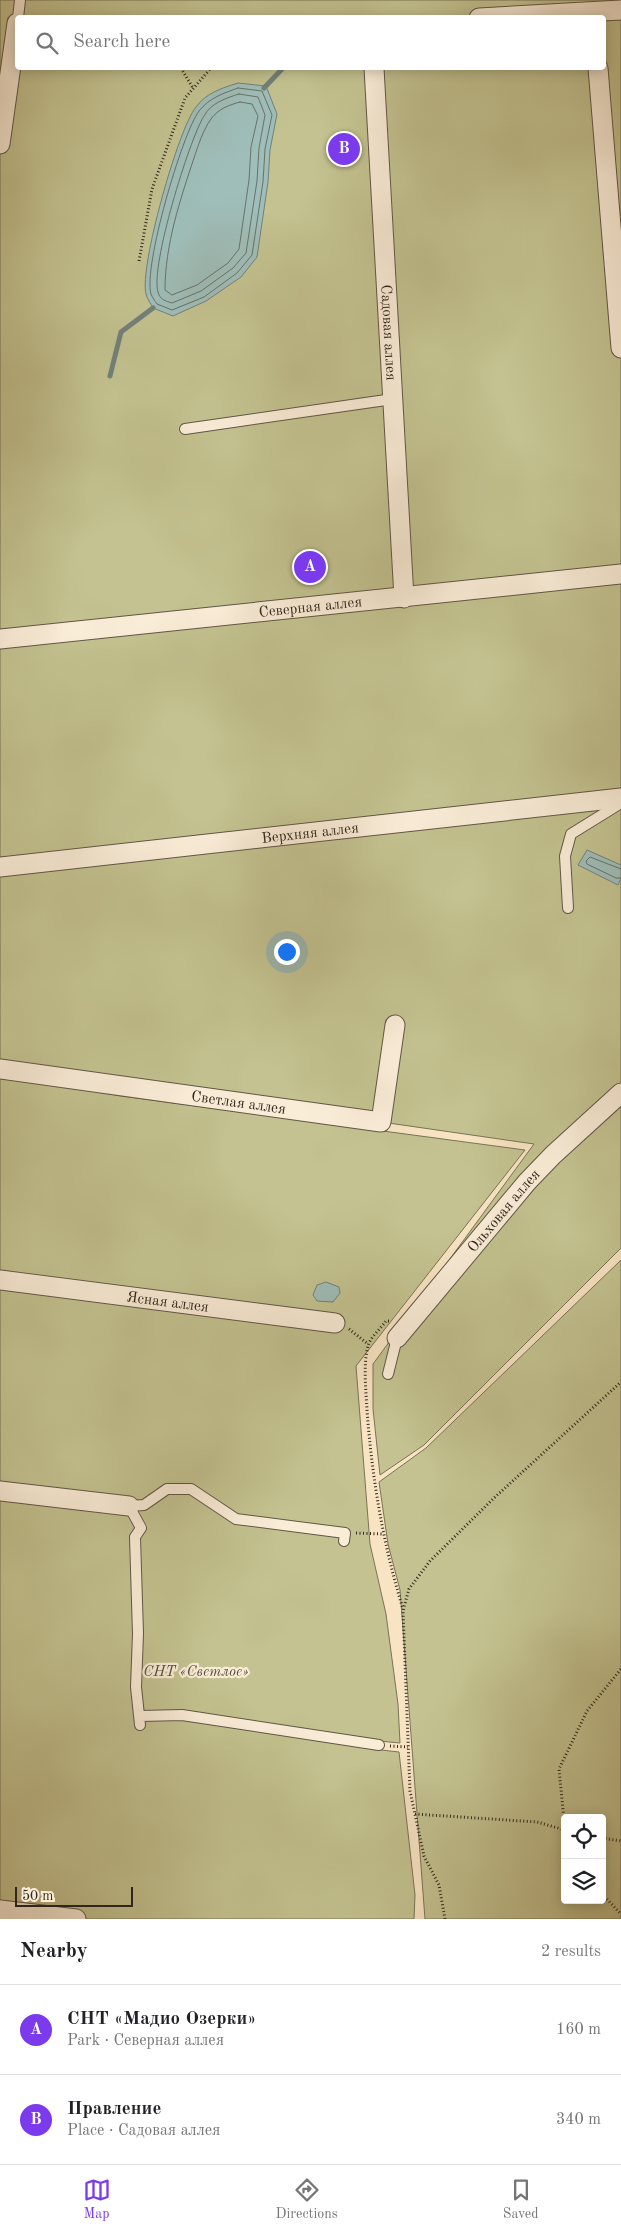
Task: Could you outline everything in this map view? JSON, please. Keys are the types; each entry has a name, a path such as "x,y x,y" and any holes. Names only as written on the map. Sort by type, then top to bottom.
{"street":[{"path":"594,15 621,10"},
{"path":"0,144 14,21"},
{"name":"Садовая аллея","path":"374,70 404,598"},
{"path":"598,70 621,348"},
{"name":"Северная аллея","path":"0,638 404,598 621,574"},
{"name":"Верхняя аллея","path":"0,867 621,798"},
{"name":"Светлая аллея","path":"0,1069 381,1122 395,1024"},
{"name":"Ольховая аллея","path":"397,1338 527,1182 553,1155 621,1093"},
{"name":"Ясная аллея","path":"0,1280 335,1323"},
{"path":"0,1491 129,1506"},
{"path":"0,1910 76,1919"}],"lane":[{"path":"16,15 20,0"},
{"path":"185,429 394,400"},
{"path":"568,908 566,856 571,834 621,803"},
{"path":"388,1374 397,1338"},
{"path":"345,1537 236,1519 192,1489 167,1489 144,1505 129,1506 141,1528 135,1537 138,1634 136,1687 140,1720 182,1716 379,1745"}],"path":[{"path":"182,70 193,88"},
{"path":"139,261 152,188 185,98 208,70"},
{"path":"386,1321 368,1344 366,1391 370,1447 388,1560 404,1611 408,1680 410,1791 424,1856 439,1885 445,1919"},
{"path":"335,1323 344,1326 368,1344"},
{"path":"404,1611 409,1589 430,1561 494,1498 621,1382"},
{"path":"345,1537 383,1534"},
{"path":"563,1814 559,1769 587,1711 621,1668"},
{"path":"379,1745 408,1746"},
{"path":"415,1814 537,1822 561,1829"},
{"path":"606,1839 621,1841"},
{"path":"606,1898 621,1914"}],"green space":[{"path":"0,0 621,0 621,1248 424,1445 380,1475 373,1409 373,1364 534,1144 0,1067"},
{"name":"СНТ «Светлое»","path":"0,1075 121,1096 525,1150 356,1366 370,1544 386,1614 398,1704 400,1743 379,1741 381,1750 399,1752 415,1895 414,1919 0,1919"},
{"path":"621,1260 621,1919 425,1919 400,1590 388,1544 379,1482 426,1448"}],"water":[{"path":"238,83 266,86 277,114 270,150 268,182 257,257 241,277 206,301 173,316 153,308 146,294 145,279 154,229 170,169 188,120 196,107 209,95"},
{"path":"587,850 621,865 621,878 618,885 578,865"},
{"path":"326,1282 339,1287 340,1293 333,1302 317,1301 313,1295 317,1285"}],"waterway":[{"path":"264,88 281,70"},
{"path":"110,376 121,332 153,308"}],"place":[{"name":"Правление","path":"344,149"},
{"name":"СНТ «Мадио Озерки»","path":"310,567"}]}
